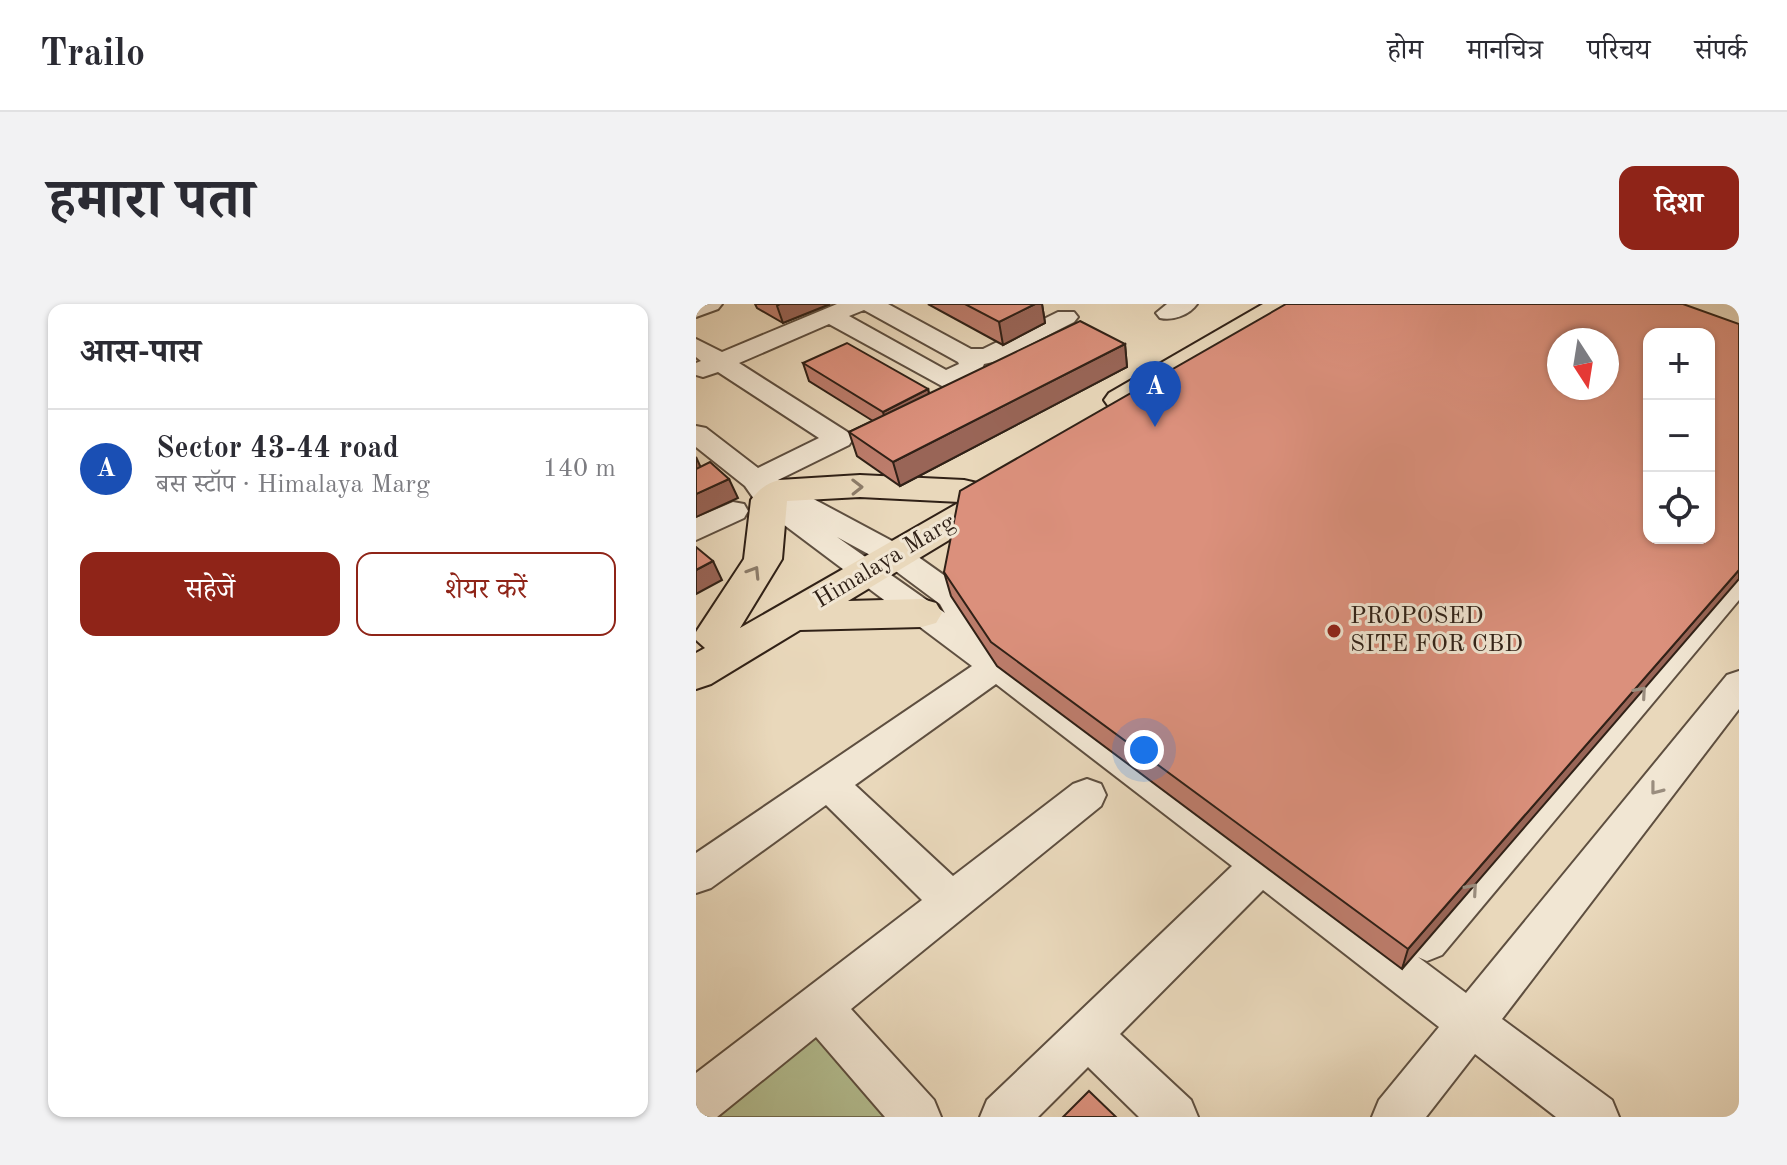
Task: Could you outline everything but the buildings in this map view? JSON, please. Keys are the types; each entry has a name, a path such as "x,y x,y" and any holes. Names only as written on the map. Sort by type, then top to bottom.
{"main road":[{"path":"1104,421 1297,308"},
{"name":"Himalaya Marg","path":"705,641 870,558 1025,467"},
{"path":"705,641 763,559 768,490 860,486 965,503 936,604 793,616"},
{"name":"Himalaya Marg","path":"696,673 793,616 870,558"}],"street":[{"path":"696,310 710,304"},
{"path":"696,372 858,304"},
{"path":"871,304 972,362 971,368 942,378 929,390 944,401 1072,328"},
{"path":"1040,304 1072,328"},
{"path":"830,315 942,378"},
{"path":"967,357 988,356 1072,328"},
{"path":"696,346 851,438 768,490"},
{"path":"696,435 768,490 936,604 997,666 1595,1117"},
{"path":"696,530 733,511"},
{"path":"1402,969 1739,579"},
{"path":"696,875 997,666"},
{"path":"1396,1117 1739,684"},
{"path":"828,783 952,902"},
{"path":"696,1103 1087,795"},
{"path":"1004,1117 1260,866"},
{"path":"819,1007 917,1117"},
{"path":"1087,1034 1174,1117"}],"green space":[{"path":"809,1020 900,1117 696,1117 696,1115"}],"place":[{"name":"Sector 43-44 road","path":"1155,427"},
{"name":"PROPOSED SITE FOR CBD","path":"1334,631"}]}
